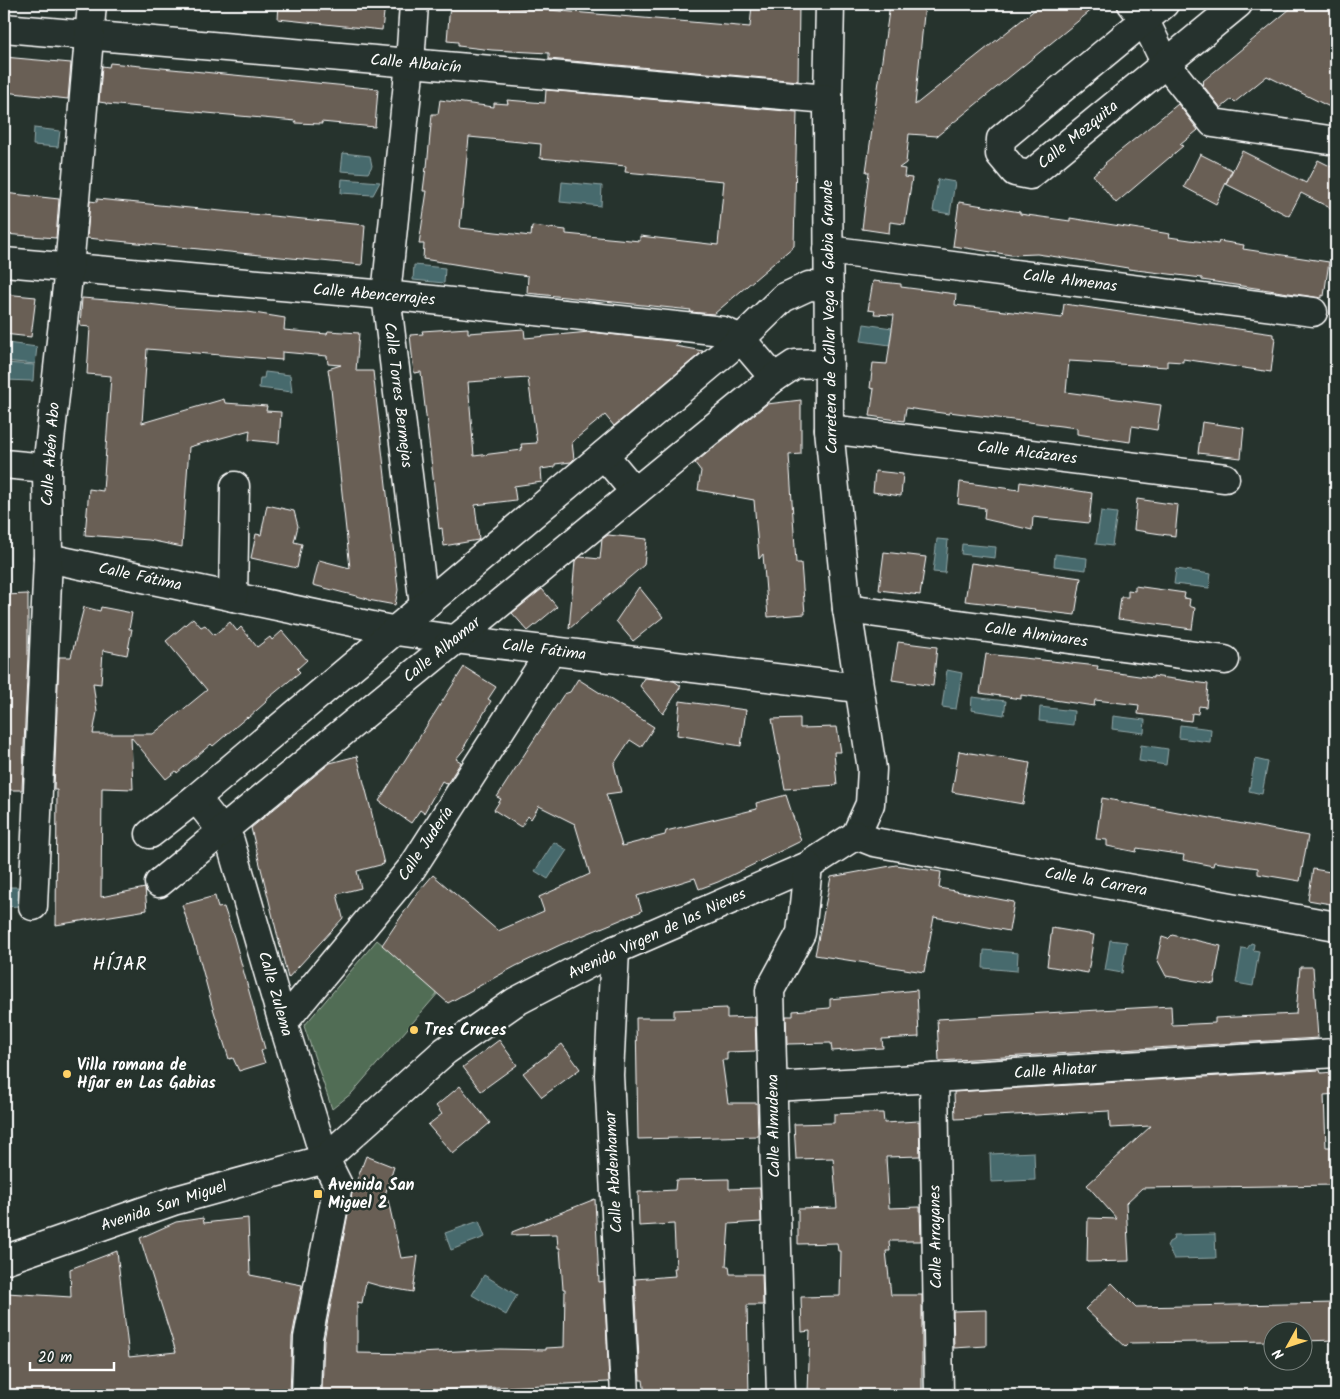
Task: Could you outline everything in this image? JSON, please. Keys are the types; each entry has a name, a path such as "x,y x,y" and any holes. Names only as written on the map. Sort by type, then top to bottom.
{"street":[{"name":"Calle Abén Abo","path":"33,906 48,558 48,468 69,268 92,4"},
{"name":"Calle Torres Bermejas","path":"414,4 410,63 386,296 424,606"},
{"name":"Carretera de Cúllar Vega a Gabia Grande","path":"830,4 828,99 829,428 847,610 872,769 870,804 856,835"},
{"name":"Calle Mezquita","path":"1146,9 1001,139 1000,154 1015,172 1030,175 1238,4"},
{"path":"1146,9 1166,64 1213,124 1336,141"},
{"name":"Calle Albaicín","path":"4,28 828,99"},
{"name":"Calle Almenas","path":"828,250 1312,312"},
{"name":"Calle Abencerrajes","path":"4,262 386,296 723,331 741,339"},
{"path":"150,834 223,776 741,339 783,298 809,286 829,287"},
{"path":"741,339 774,378"},
{"name":"Calle Alhamar","path":"159,883 774,378 795,364 828,363"},
{"name":"Calle Alcázares","path":"829,428 1225,478"},
{"path":"604,455 635,492"},
{"path":"4,464 48,468"},
{"path":"233,597 235,486"},
{"name":"Calle Fátima","path":"48,558 396,631 858,688"},
{"name":"Calle Alminares","path":"847,610 1224,660"},
{"name":"Calle Judería","path":"283,1024 412,868 551,651"},
{"path":"223,776 249,808"},
{"path":"196,798 222,831"},
{"name":"Calle Zulema","path":"222,831 230,841 283,1024 325,1158 338,1185 308,1338 306,1395"},
{"name":"Avenida Virgen de las Nieves","path":"325,1158 445,1051 516,1002 615,950 808,866 856,835"},
{"name":"Calle la Carrera","path":"856,835 874,842 1336,926"},
{"name":"Calle Almudena","path":"781,1395 770,990 801,933 808,866"},
{"name":"Calle Abdenhamar","path":"615,950 609,1075 625,1395"},
{"name":"Calle Aliatar","path":"773,1087 1336,1053"},
{"name":"Calle Arrayanes","path":"934,1078 939,1395"},
{"name":"Avenida San Miguel","path":"4,1260 173,1201 325,1158"}],"green space":[{"path":"377,940 439,992 352,1093 332,1109 304,1026"}],"water":[{"path":"34,128 60,131 58,147 33,145"},
{"path":"343,153 370,156 372,166 368,173 341,171"},
{"path":"342,179 380,182 373,195 341,193"},
{"path":"938,179 955,182 950,214 933,211"},
{"path":"562,182 602,186 601,206 560,202"},
{"path":"414,265 445,268 444,283 413,280"},
{"path":"864,324 892,328 890,345 861,341"},
{"path":"7,343 37,347 35,364 5,361"},
{"path":"4,363 34,365 33,381 4,380"},
{"path":"265,372 290,375 292,392 259,388 260,378 264,378"},
{"path":"1101,511 1117,513 1112,546 1096,544"},
{"path":"937,539 948,540 945,573 933,572"},
{"path":"962,544 996,547 995,558 961,554"},
{"path":"1055,554 1087,558 1086,570 1054,566"},
{"path":"1176,569 1211,574 1209,588 1174,584"},
{"path":"947,670 962,673 956,709 942,707"},
{"path":"972,697 1006,701 1004,715 971,710"},
{"path":"1040,707 1074,711 1073,725 1039,721"},
{"path":"1113,716 1145,720 1144,733 1112,729"},
{"path":"1180,725 1211,729 1210,742 1179,738"},
{"path":"1141,745 1168,749 1166,765 1139,761"},
{"path":"1255,759 1268,762 1262,794 1249,791"},
{"path":"554,842 567,850 548,879 535,871"},
{"path":"4,887 18,887 19,906 4,907"},
{"path":"1110,940 1127,942 1122,973 1105,970"},
{"path":"1251,943 1254,944 1253,950 1259,951 1253,986 1236,983 1242,948 1247,949"},
{"path":"984,950 1018,953 1017,971 983,968"},
{"path":"1034,1152 1035,1180 991,1182 990,1154"},
{"path":"479,1221 485,1237 451,1250 445,1233"},
{"path":"1215,1234 1216,1258 1174,1259 1167,1246 1173,1240 1174,1235"},
{"path":"484,1275 517,1295 506,1315 472,1295"}],"building":[{"path":"279,4 385,4 382,30 278,19"},
{"path":"450,4 477,4 750,27 752,4 799,4 798,81 549,59 549,53 458,46 458,42 447,41"},
{"path":"890,4 925,4 915,105 1042,4 1099,4 937,136 909,134 906,163 899,168 905,169 904,177 912,178 905,224 890,222 889,233 862,229 869,172 866,172"},
{"path":"1296,4 1336,4 1336,110 1267,76 1235,102 1232,99 1221,108 1202,84 1203,81"},
{"path":"4,57 71,63 68,99 4,92"},
{"path":"110,63 378,89 375,127 321,122 322,124 295,123 296,121 106,104 99,102 102,66 109,67"},
{"path":"546,90 797,112 794,246 714,314 527,293 528,276 423,259 424,244 419,244 427,191 423,191 432,114 438,114 440,100 494,107 494,103 508,104 507,100 545,103","holes":["469,137 541,144 540,158 626,166 625,172 724,181 718,245 640,236 640,241 566,234 566,230 532,226 531,236 460,228"]},
{"path":"1178,104 1198,130 1180,145 1183,146 1116,203 1093,175 1105,163"},
{"path":"1242,151 1306,183 1318,160 1336,169 1336,211 1301,193 1289,216 1226,184"},
{"path":"1200,154 1232,170 1216,204 1184,187"},
{"path":"4,193 59,199 56,238 4,234"},
{"path":"97,199 365,225 362,265 87,238 90,201 97,202"},
{"path":"959,202 1020,212 1020,214 1070,221 1070,218 1170,234 1169,237 1218,244 1219,241 1244,245 1243,249 1329,262 1324,296 1322,295 1322,298 1037,254 1011,255 953,246"},
{"path":"873,281 901,284 901,287 956,294 955,305 1062,318 1064,304 1273,334 1275,338 1271,372 1183,359 1183,362 1167,361 1167,367 1069,361 1066,392 1161,405 1157,430 1132,426 1130,442 1077,434 1077,428 949,412 949,414 906,408 904,421 870,416 874,389 870,388 873,363 887,364 894,315 874,314 875,311 868,310"},
{"path":"4,294 36,297 31,337 4,334"},
{"path":"82,298 248,312 285,318 284,330 327,334 328,331 359,333 356,371 373,371 398,590 395,605 368,600 313,585 319,560 350,568 328,369 341,365 328,364 327,356 282,352 282,360 147,349 142,423 224,399 225,403 267,406 266,411 281,412 279,443 249,440 250,430 189,447 182,547 149,540 85,535 89,489 103,491 111,376 87,374 90,327 80,326"},
{"path":"468,328 468,333 524,329 525,338 589,332 680,342 675,346 703,351 614,426 605,415 572,442 574,459 571,462 555,464 555,467 541,469 542,482 514,486 516,500 475,505 478,540 444,546 442,528 439,529 421,372 414,373 410,335 423,334 422,331","holes":["528,378 537,443 521,444 522,450 474,456 468,382"]},
{"path":"801,400 801,454 789,455 796,563 801,563 805,614 768,617 763,554 759,559 754,500 698,490 701,471 695,463 767,404"},
{"path":"1202,422 1244,428 1241,458 1198,453"},
{"path":"875,471 903,474 901,496 873,492"},
{"path":"960,482 1019,490 1020,482 1092,493 1089,523 1033,517 1032,530 984,519 985,508 958,504"},
{"path":"1137,499 1178,505 1175,536 1134,530"},
{"path":"267,505 294,511 298,526 294,542 302,544 297,568 251,558 256,534 261,535"},
{"path":"608,535 647,539 644,565 569,629 575,561 580,557 600,559 602,539"},
{"path":"884,552 926,557 920,595 879,590"},
{"path":"971,563 1081,578 1075,615 965,601"},
{"path":"1135,586 1185,593 1184,598 1190,599 1189,606 1195,608 1192,629 1118,619 1121,597 1128,597 1128,590 1135,591"},
{"path":"639,587 663,617 633,641 616,621"},
{"path":"542,589 557,607 528,631 512,613"},
{"path":"28,594 28,655 22,790 4,790 4,595"},
{"path":"84,607 100,611 101,607 132,613 129,629 132,629 127,655 103,650 101,684 93,683 97,712 93,734 153,734 207,690 166,641 193,618 201,627 205,625 214,635 230,622 237,631 241,627 257,647 270,637 272,640 282,631 307,660 297,669 300,672 248,718 213,746 211,744 177,773 176,771 166,779 131,737 133,789 102,788 101,897 145,888 147,910 56,925 57,790 54,790 59,657 71,657"},
{"path":"898,642 937,647 933,686 892,680"},
{"path":"986,654 1098,666 1097,670 1208,684 1206,707 1199,706 1198,714 1192,713 1191,721 1138,714 1139,705 1095,700 1094,706 1021,695 1021,699 980,693"},
{"path":"464,667 496,687 488,699 491,701 465,748 456,759 461,762 447,784 442,781 424,813 420,810 411,823 379,801"},
{"path":"645,678 674,681 681,686 663,714 640,686"},
{"path":"578,679 654,727 641,747 630,740 614,764 621,792 606,794 622,846 665,835 666,831 757,809 756,803 786,795 801,841 718,882 699,889 695,878 637,896 642,911 560,945 516,966 448,1003 382,945 415,896 433,875 498,931 544,911 539,897 590,874 575,824 539,806 531,819 528,816 521,827 494,810 501,799 497,797 564,694 570,692"},
{"path":"680,701 746,710 741,746 677,735"},
{"path":"800,718 800,728 837,727 841,752 834,752 837,785 785,789 772,719"},
{"path":"959,751 1030,763 1023,804 952,792"},
{"path":"357,756 384,864 357,871 361,888 337,894 343,918 288,978 251,828 330,763"},
{"path":"1102,798 1308,836 1300,881 1258,874 1258,868 1214,862 1213,866 1183,860 1184,855 1137,848 1136,852 1107,846 1107,840 1096,839"},
{"path":"896,865 941,872 939,888 1014,902 1009,931 934,917 924,972 815,955 831,877"},
{"path":"1313,869 1336,873 1336,905 1308,900"},
{"path":"215,896 218,908 224,907 234,937 265,1049 261,1051 265,1063 239,1071 233,1058 229,1059 182,905"},
{"path":"1052,928 1094,935 1088,973 1047,966"},
{"path":"1172,935 1221,946 1214,984 1166,976 1157,959 1162,937 1168,939"},
{"path":"1300,967 1313,967 1318,1038 939,1061 937,1019 1171,1006 1172,1025 1215,1023 1215,1018 1296,1014"},
{"path":"917,990 919,1037 882,1039 883,1048 832,1051 831,1043 787,1044 786,1016 793,1016 793,1011 830,1008 830,999"},
{"path":"727,1008 727,1018 755,1017 756,1051 727,1052 727,1060 722,1060 728,1103 757,1103 758,1136 638,1139 636,1018 674,1018 674,1010"},
{"path":"499,1040 517,1065 481,1091 463,1067"},
{"path":"562,1044 580,1069 542,1097 523,1073"},
{"path":"1320,1070 1321,1073 1336,1072 1336,1094 1324,1095 1326,1147 1336,1147 1336,1185 1142,1188 1126,1203 1129,1261 1087,1262 1088,1218 1117,1219 1087,1185 1151,1126 1110,1128 1109,1111 955,1119 954,1092"},
{"path":"460,1086 490,1123 453,1154 428,1125 442,1114 436,1106"},
{"path":"883,1113 884,1123 919,1121 920,1156 886,1157 889,1208 920,1207 921,1241 889,1241 890,1251 886,1251 891,1295 922,1295 922,1395 808,1393 810,1331 802,1332 801,1297 840,1296 841,1251 838,1251 837,1243 798,1244 798,1209 837,1208 833,1158 796,1159 794,1124 834,1123 834,1114"},
{"path":"366,1156 394,1167 384,1198 388,1200 401,1258 418,1256 413,1292 366,1282 362,1303 357,1302 357,1353 419,1354 500,1349 546,1350 546,1348 564,1347 565,1289 563,1289 557,1234 512,1235 512,1232 595,1199 599,1282 604,1281 609,1382 393,1392 392,1395 322,1393 324,1340 352,1193"},
{"path":"729,1179 729,1189 760,1188 761,1222 729,1224 726,1266 729,1266 730,1274 762,1274 763,1305 747,1305 749,1395 645,1395 643,1380 640,1380 635,1279 675,1276 674,1268 676,1268 674,1224 639,1226 638,1192 675,1190 676,1180"},
{"path":"203,1218 204,1223 248,1218 250,1275 302,1285 292,1337 290,1395 4,1395 4,1322 7,1293 71,1297 70,1269 117,1251 129,1357 176,1352 140,1238 176,1222"},
{"path":"1112,1283 1136,1307 1336,1303 1336,1340 1312,1341 1312,1322 1262,1322 1262,1341 1130,1343 1126,1347 1085,1309"},
{"path":"986,1310 986,1346 954,1348 953,1311"}],"place":[{"name":"Tres Cruces","path":"414,1030"},
{"name":"Villa romana de Híjar en Las Gabias","path":"67,1074"},
{"name":"Avenida San Miguel 2","path":"318,1194"}],"district":[{"name":"HÍJAR","path":"120,965"}]}
